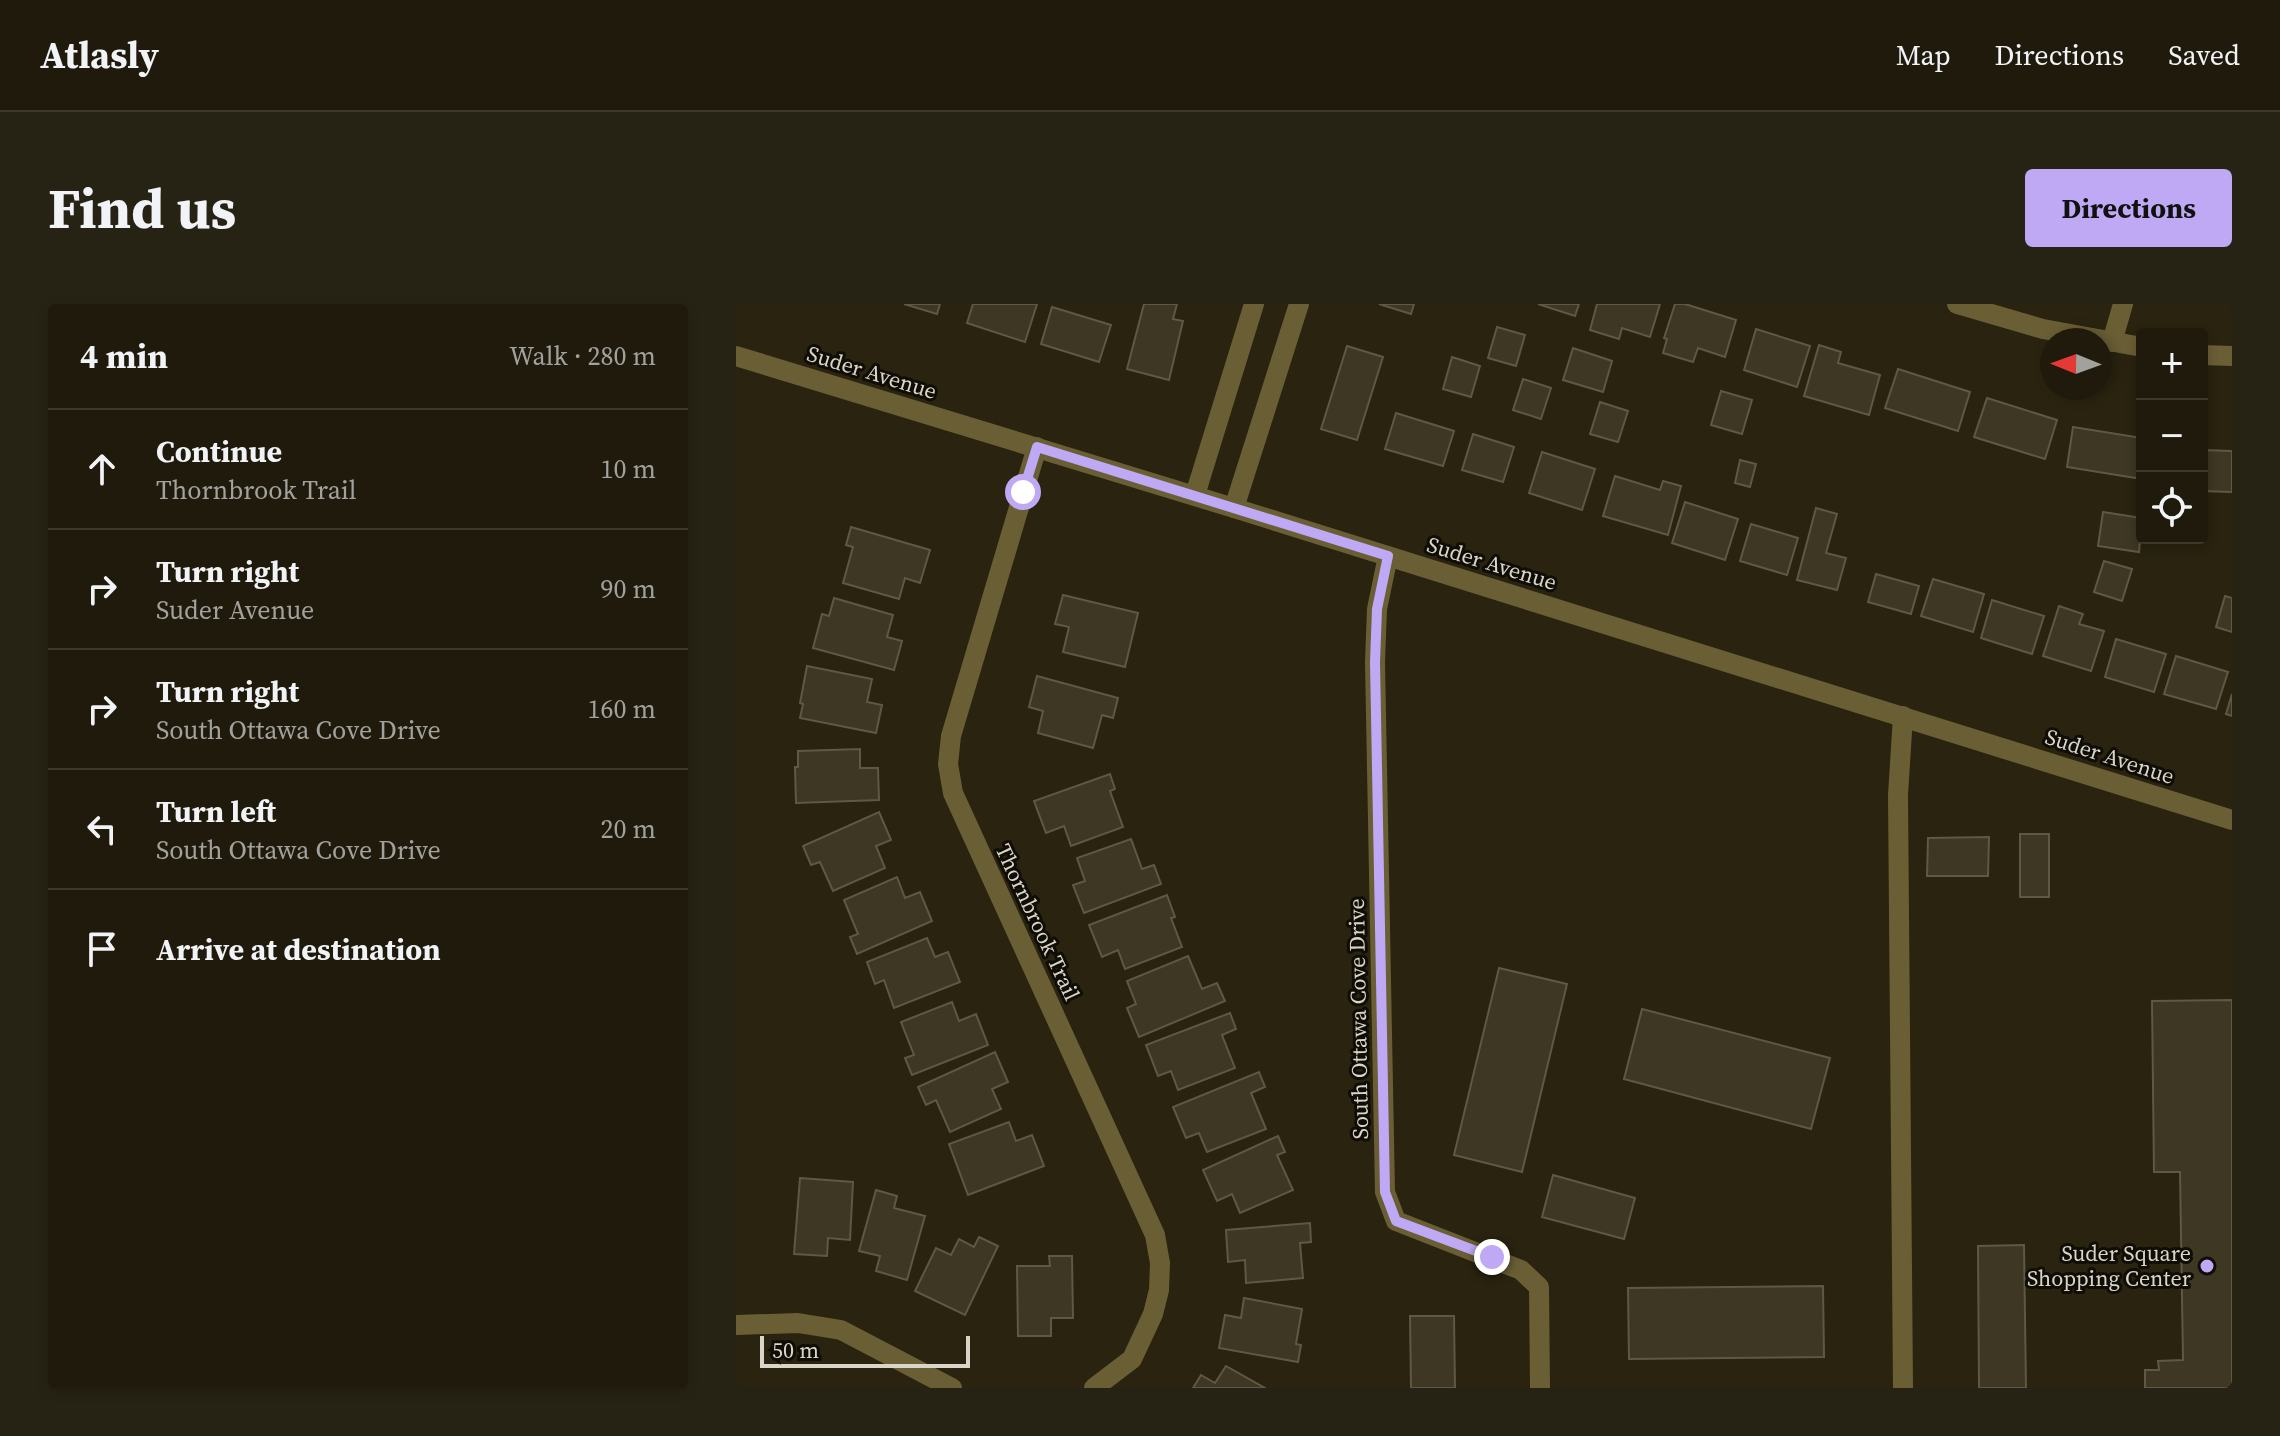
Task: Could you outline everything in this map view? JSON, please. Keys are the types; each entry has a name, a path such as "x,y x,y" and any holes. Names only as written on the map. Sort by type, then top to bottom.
{"street":[{"path":"1195,495 1254,304"},
{"path":"1234,508 1299,304"},
{"path":"1957,304 2040,328"},
{"path":"2123,304 2112,342 2136,346"},
{"path":"2208,355 2232,356"},
{"name":"Suder Avenue","path":"736,356 1195,495 2232,820"},
{"name":"Thornbrook Trail","path":"1037,447 951,736 948,764 953,793 1155,1235 1160,1263 1159,1290 1153,1314 1132,1359 1094,1388"},
{"name":"South Ottawa Cove Drive","path":"1388,556 1377,609 1375,662 1385,1192 1396,1221 1521,1270 1539,1287 1540,1388"},
{"path":"1903,716 1898,795 1903,1388"},
{"path":"736,1325 798,1323 841,1330 952,1388"}],"building":[{"path":"904,304 940,304 937,314"},
{"path":"973,304 1037,304 1025,342 967,323"},
{"path":"1144,304 1177,304 1173,319 1183,321 1169,380 1127,369"},
{"path":"1379,304 1414,304 1411,314"},
{"path":"1538,304 1579,304 1575,316"},
{"path":"1597,304 1660,304 1650,337 1622,328 1619,339 1590,330"},
{"path":"1675,304 1685,304 1736,320 1725,357 1698,348 1693,362 1663,353 1667,339 1664,338"},
{"path":"1052,307 1111,325 1099,362 1041,344"},
{"path":"1497,327 1525,335 1516,366 1488,358"},
{"path":"1756,329 1810,346 1797,387 1744,370"},
{"path":"1819,345 1841,352 1838,363 1880,375 1869,415 1804,396"},
{"path":"1347,346 1383,357 1357,440 1321,429"},
{"path":"1573,348 1612,361 1603,392 1563,380"},
{"path":"1452,357 1480,366 1471,397 1443,389"},
{"path":"1898,369 1970,392 1958,431 1885,408"},
{"path":"1523,379 1551,388 1541,419 1513,410"},
{"path":"1721,391 1752,400 1742,434 1711,425"},
{"path":"1987,398 2057,420 2045,459 1974,437"},
{"path":"1600,402 1628,411 1618,442 1590,434"},
{"path":"1396,413 1454,431 1443,466 1385,449"},
{"path":"2073,427 2136,437 2136,478 2067,467"},
{"path":"1473,434 1514,447 1503,482 1462,470"},
{"path":"2208,450 2232,451 2232,492 2208,491"},
{"path":"1542,452 1595,469 1582,510 1529,493"},
{"path":"1740,460 1756,464 1750,487 1735,483"},
{"path":"1615,476 1660,490 1663,481 1681,486 1668,535 1603,516"},
{"path":"1685,502 1738,519 1725,560 1672,543"},
{"path":"1816,508 1837,514 1826,553 1846,558 1837,590 1797,580"},
{"path":"2103,512 2136,517 2139,552 2098,546"},
{"path":"1751,524 1798,538 1787,575 1740,561"},
{"path":"851,527 930,550 920,583 905,578 899,599 843,583 853,547 846,545"},
{"path":"2104,561 2132,569 2122,601 2094,592"},
{"path":"1876,574 1919,586 1911,614 1868,602"},
{"path":"1933,579 1984,594 1973,632 1921,616"},
{"path":"1063,595 1138,613 1125,667 1063,652 1069,627 1055,624"},
{"path":"2225,596 2232,598 2232,632 2216,627"},
{"path":"834,598 893,615 887,637 902,641 894,670 813,648 822,614 829,616"},
{"path":"1992,600 2044,616 2032,654 1981,638"},
{"path":"2059,606 2083,614 2079,624 2104,631 2091,671 2043,656"},
{"path":"2116,639 2166,654 2154,692 2105,677"},
{"path":"2176,656 2228,672 2216,709 2164,694"},
{"path":"807,666 872,679 867,702 882,705 876,733 800,718"},
{"path":"1037,676 1118,698 1113,718 1102,715 1093,748 1038,733 1043,711 1029,707"},
{"path":"2232,694 2232,716 2226,714"},
{"path":"860,749 860,768 878,768 879,800 796,803 798,751"},
{"path":"1110,774 1115,789 1110,791 1123,827 1071,846 1064,826 1046,833 1034,801"},
{"path":"879,812 891,840 876,846 885,868 833,891 820,862 811,865 803,846"},
{"path":"2020,834 2049,834 2049,897 2020,897"},
{"path":"1989,837 1988,876 1927,876 1928,838"},
{"path":"1131,839 1142,869 1154,865 1161,884 1084,913 1073,885 1085,881 1077,858"},
{"path":"897,877 905,898 920,892 932,921 857,954 850,937 858,934 844,900"},
{"path":"1167,895 1175,917 1171,918 1182,947 1125,969 1118,950 1102,957 1089,925"},
{"path":"927,938 935,957 948,952 960,982 894,1008 884,980 875,984 867,962"},
{"path":"1188,956 1202,989 1217,983 1225,1001 1139,1037 1127,1008 1136,1004 1127,981"},
{"path":"1499,968 1567,984 1522,1172 1454,1155"},
{"name":"Suder Square Shopping Center","path":"2232,1000 2232,1388 2145,1388 2145,1370 2159,1370 2158,1361 2183,1360 2180,1172 2154,1172 2152,1001"},
{"path":"952,1002 959,1021 976,1014 988,1045 912,1075 905,1058 914,1055 901,1022"},
{"path":"1642,1009 1830,1058 1811,1129 1624,1079"},
{"path":"1230,1013 1236,1029 1222,1035 1235,1068 1178,1090 1171,1071 1158,1076 1146,1045"},
{"path":"995,1052 1008,1082 992,1089 1001,1109 950,1132 936,1100 926,1105 918,1087"},
{"path":"1259,1072 1265,1087 1251,1093 1266,1129 1207,1152 1199,1133 1186,1138 1173,1107"},
{"path":"1009,1122 1016,1141 1032,1135 1044,1166 968,1195 949,1144"},
{"path":"1278,1136 1285,1152 1277,1155 1293,1190 1240,1213 1232,1194 1217,1201 1203,1170"},
{"path":"1553,1175 1635,1198 1624,1239 1542,1217"},
{"path":"800,1178 853,1182 850,1240 828,1238 827,1256 794,1254"},
{"path":"876,1190 897,1196 894,1208 925,1216 907,1280 876,1271 880,1256 859,1251"},
{"path":"1310,1223 1311,1242 1300,1243 1303,1278 1246,1283 1245,1260 1228,1262 1226,1230"},
{"path":"979,1237 998,1246 965,1315 915,1291 936,1248 951,1255 959,1239 974,1247"},
{"path":"2024,1245 2026,1388 1979,1388 1978,1246"},
{"path":"1049,1256 1072,1256 1073,1318 1051,1318 1051,1336 1018,1336 1017,1266 1050,1266"},
{"path":"1823,1286 1824,1357 1629,1359 1628,1288"},
{"path":"1244,1298 1302,1309 1296,1344 1301,1345 1298,1362 1219,1348 1225,1315 1241,1318"},
{"path":"1410,1316 1454,1316 1455,1388 1411,1388"},
{"path":"1226,1366 1265,1388 1193,1388 1201,1375 1215,1383"}],"place":[{"name":"Suder Square Shopping Center","path":"2207,1266"}],"route":[{"path":"1023,492 1037,447 1388,556 1377,609 1375,662 1385,1192 1396,1221 1492,1257"}]}
